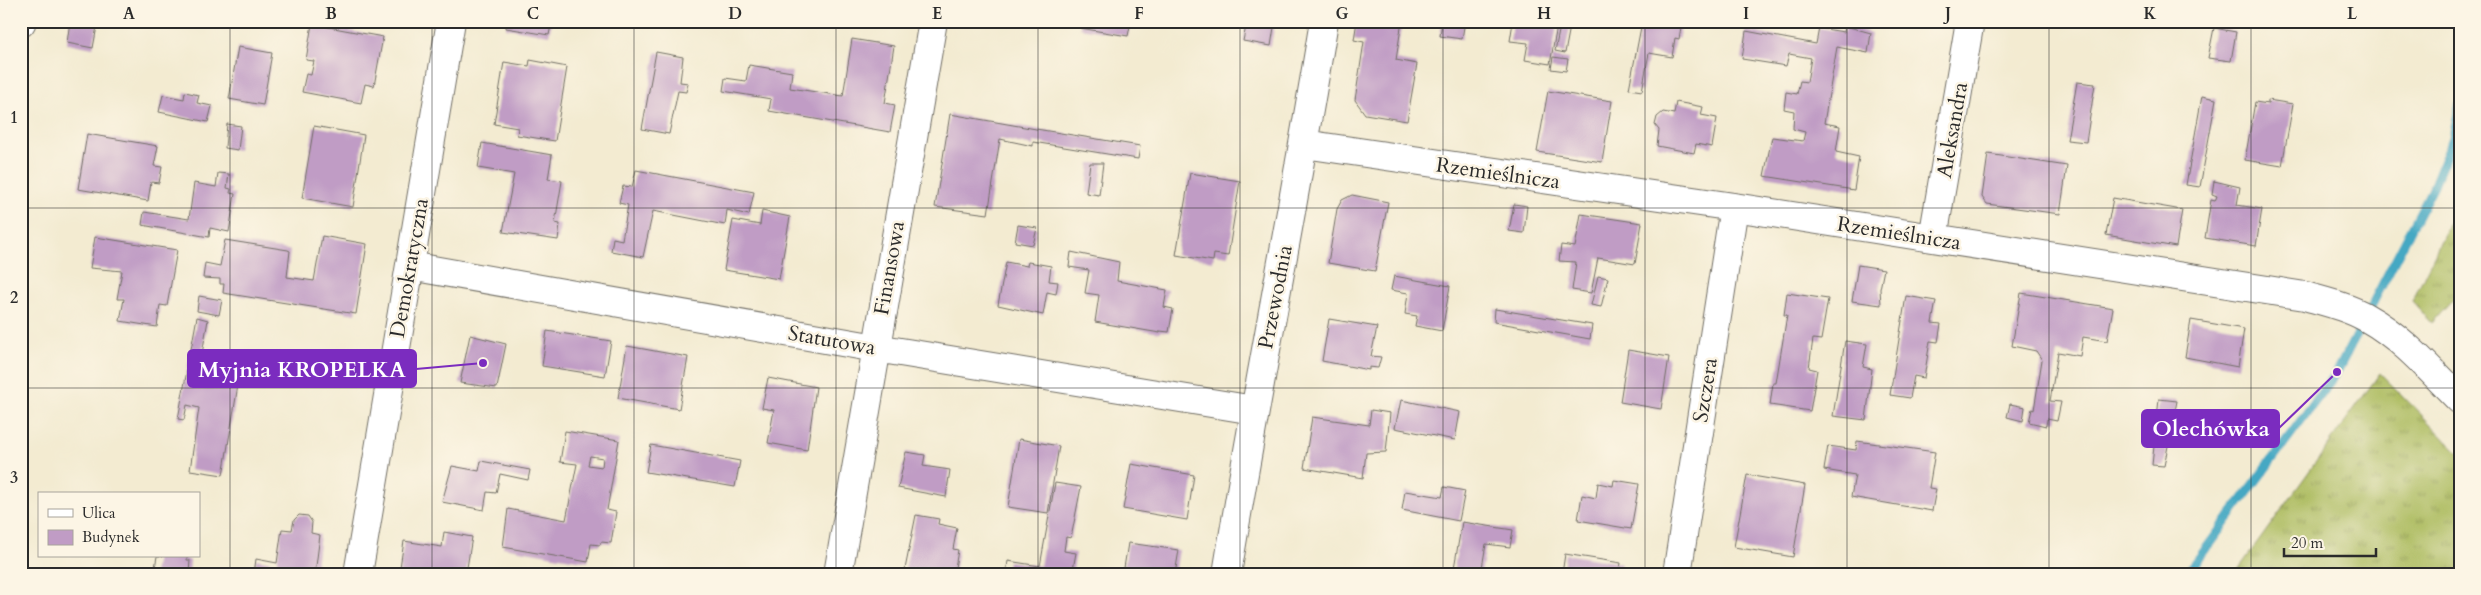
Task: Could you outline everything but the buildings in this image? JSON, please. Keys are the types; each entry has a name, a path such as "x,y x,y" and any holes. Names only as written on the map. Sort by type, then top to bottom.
{"street":[{"name":"Demokratyczna","path":"358,574 451,21"},
{"name":"Finansowa","path":"838,574 933,21"},
{"name":"Przewodnia","path":"1228,574 1254,410 1304,144 1324,21"},
{"name":"Aleksandra","path":"1933,238 1970,21"},
{"name":"Rzemieślnicza","path":"1304,144 1734,207 2305,296 2340,306 2367,318 2390,333 2460,400"},
{"name":"Szczera","path":"1677,574 1734,207"},
{"name":"Statutowa","path":"410,266 876,348 1254,410"}],"green space":[{"path":"2460,202 2460,292 2432,323 2412,301"},
{"path":"2380,373 2460,454 2460,574 2235,574"}],"waterway":[{"path":"2187,574 2337,372 2434,185 2453,138 2460,105"}],"place":[{"name":"Myjnia KROPELKA","path":"483,363"},
{"name":"Olechówka","path":"2337,372"}]}
